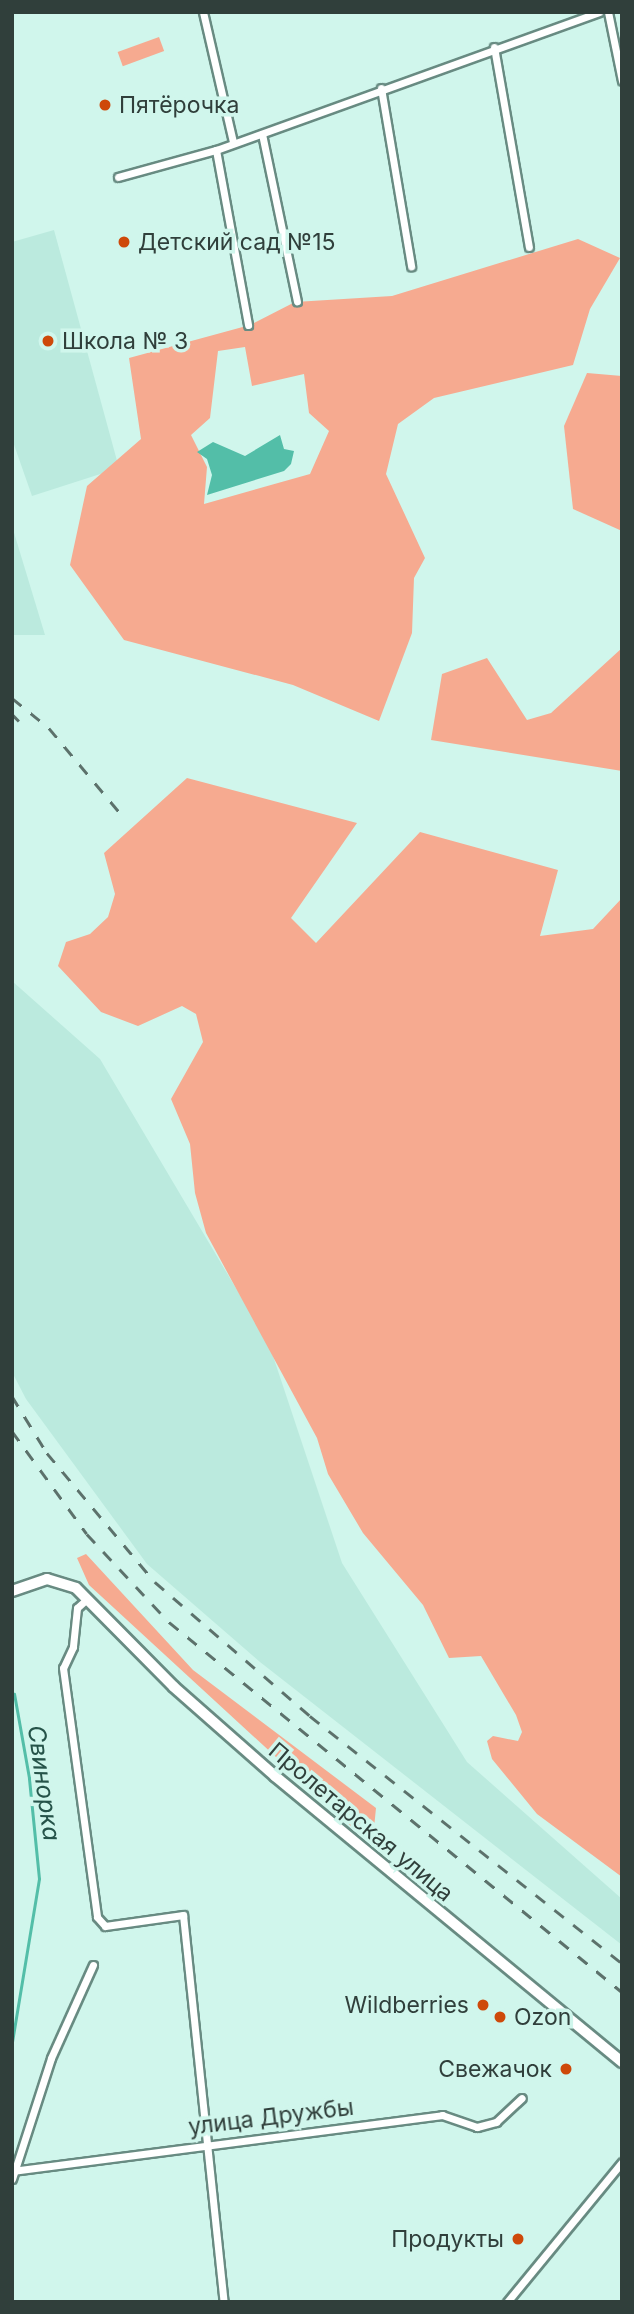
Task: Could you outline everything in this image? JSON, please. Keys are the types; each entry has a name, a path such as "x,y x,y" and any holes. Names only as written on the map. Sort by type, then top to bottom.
{"main road":[{"name":"Пролетарская улица","path":"12,1591 54,1579 71,1585 174,1687 284,1784 622,2062"}],"street":[{"path":"203,12 233,142"},
{"path":"118,177 216,150 494,47 599,12"},
{"path":"608,12 622,81"},
{"path":"494,47 529,247"},
{"path":"381,88 411,265"},
{"path":"262,134 296,301"},
{"path":"216,150 247,325"},
{"path":"87,1599 77,1608 73,1647 63,1668 97,1917 105,1926 183,1915 224,2302"},
{"path":"13,2174 51,2058 93,1965"},
{"name":"улица Дружбы","path":"13,2174 207,2144 442,2115 477,2127 496,2122 522,2098"},
{"path":"507,2302 622,2162"}],"shaded area":[{"path":"159,37 164,51 123,66 118,52"},
{"name":"Школа № 3","path":"54,230 119,468 32,496 12,439 12,242"},
{"path":"578,239 620,258 590,309 573,365 434,398 398,424 386,474 425,558 414,578 412,633 379,721 293,685 124,640 70,565 87,486 141,439 129,358 250,325 295,302 392,296","holes":["245,347 252,386 304,374 309,413 329,431 310,474 204,504 207,467 191,435 210,418 218,351"]},
{"path":"587,373 622,376 622,531 573,509 564,426"},
{"path":"280,435 284,449 294,451 291,464 284,471 207,495 212,475 207,459 197,452 213,442 245,456"},
{"path":"12,526 45,635 12,635"},
{"path":"622,648 622,771 431,740 442,674 487,658 527,720 551,713"},
{"path":"187,778 357,823 291,918 316,943 420,832 558,870 540,936 593,929 622,898 622,1877 537,1814 492,1759 487,1741 493,1736 518,1741 522,1732 516,1715 481,1656 449,1658 423,1605 363,1533 328,1474 317,1438 206,1233 195,1193 190,1144 171,1099 203,1042 196,1014 182,1006 138,1026 101,1012 58,966 66,942 90,934 108,917 115,894 104,853"},
{"path":"12,981 100,1059 269,1344 342,1563 467,1762 622,1899 622,1945 260,1662 147,1564 26,1399 12,1372"},
{"path":"86,1554 193,1670 376,1808 374,1828 365,1839 89,1585 77,1558"}],"waterway":[{"name":"Свинорка","path":"12,2042 39,1879 29,1778 14,1694"}],"railway":[{"path":"12,698 49,728 121,814"},
{"path":"12,714 19,721"},
{"path":"12,1396 47,1453 155,1582 310,1716 622,1963"},
{"path":"12,1431 87,1534 169,1622 622,1992"}],"place":[{"name":"Пятёрочка","path":"105,105"},
{"name":"Детский сад №15","path":"124,242"},
{"name":"Школа № 3","path":"48,341"},
{"name":"Wildberries","path":"483,2005"},
{"name":"Ozon","path":"500,2017"},
{"name":"Свежачок","path":"566,2069"},
{"name":"Продукты","path":"518,2239"}]}
